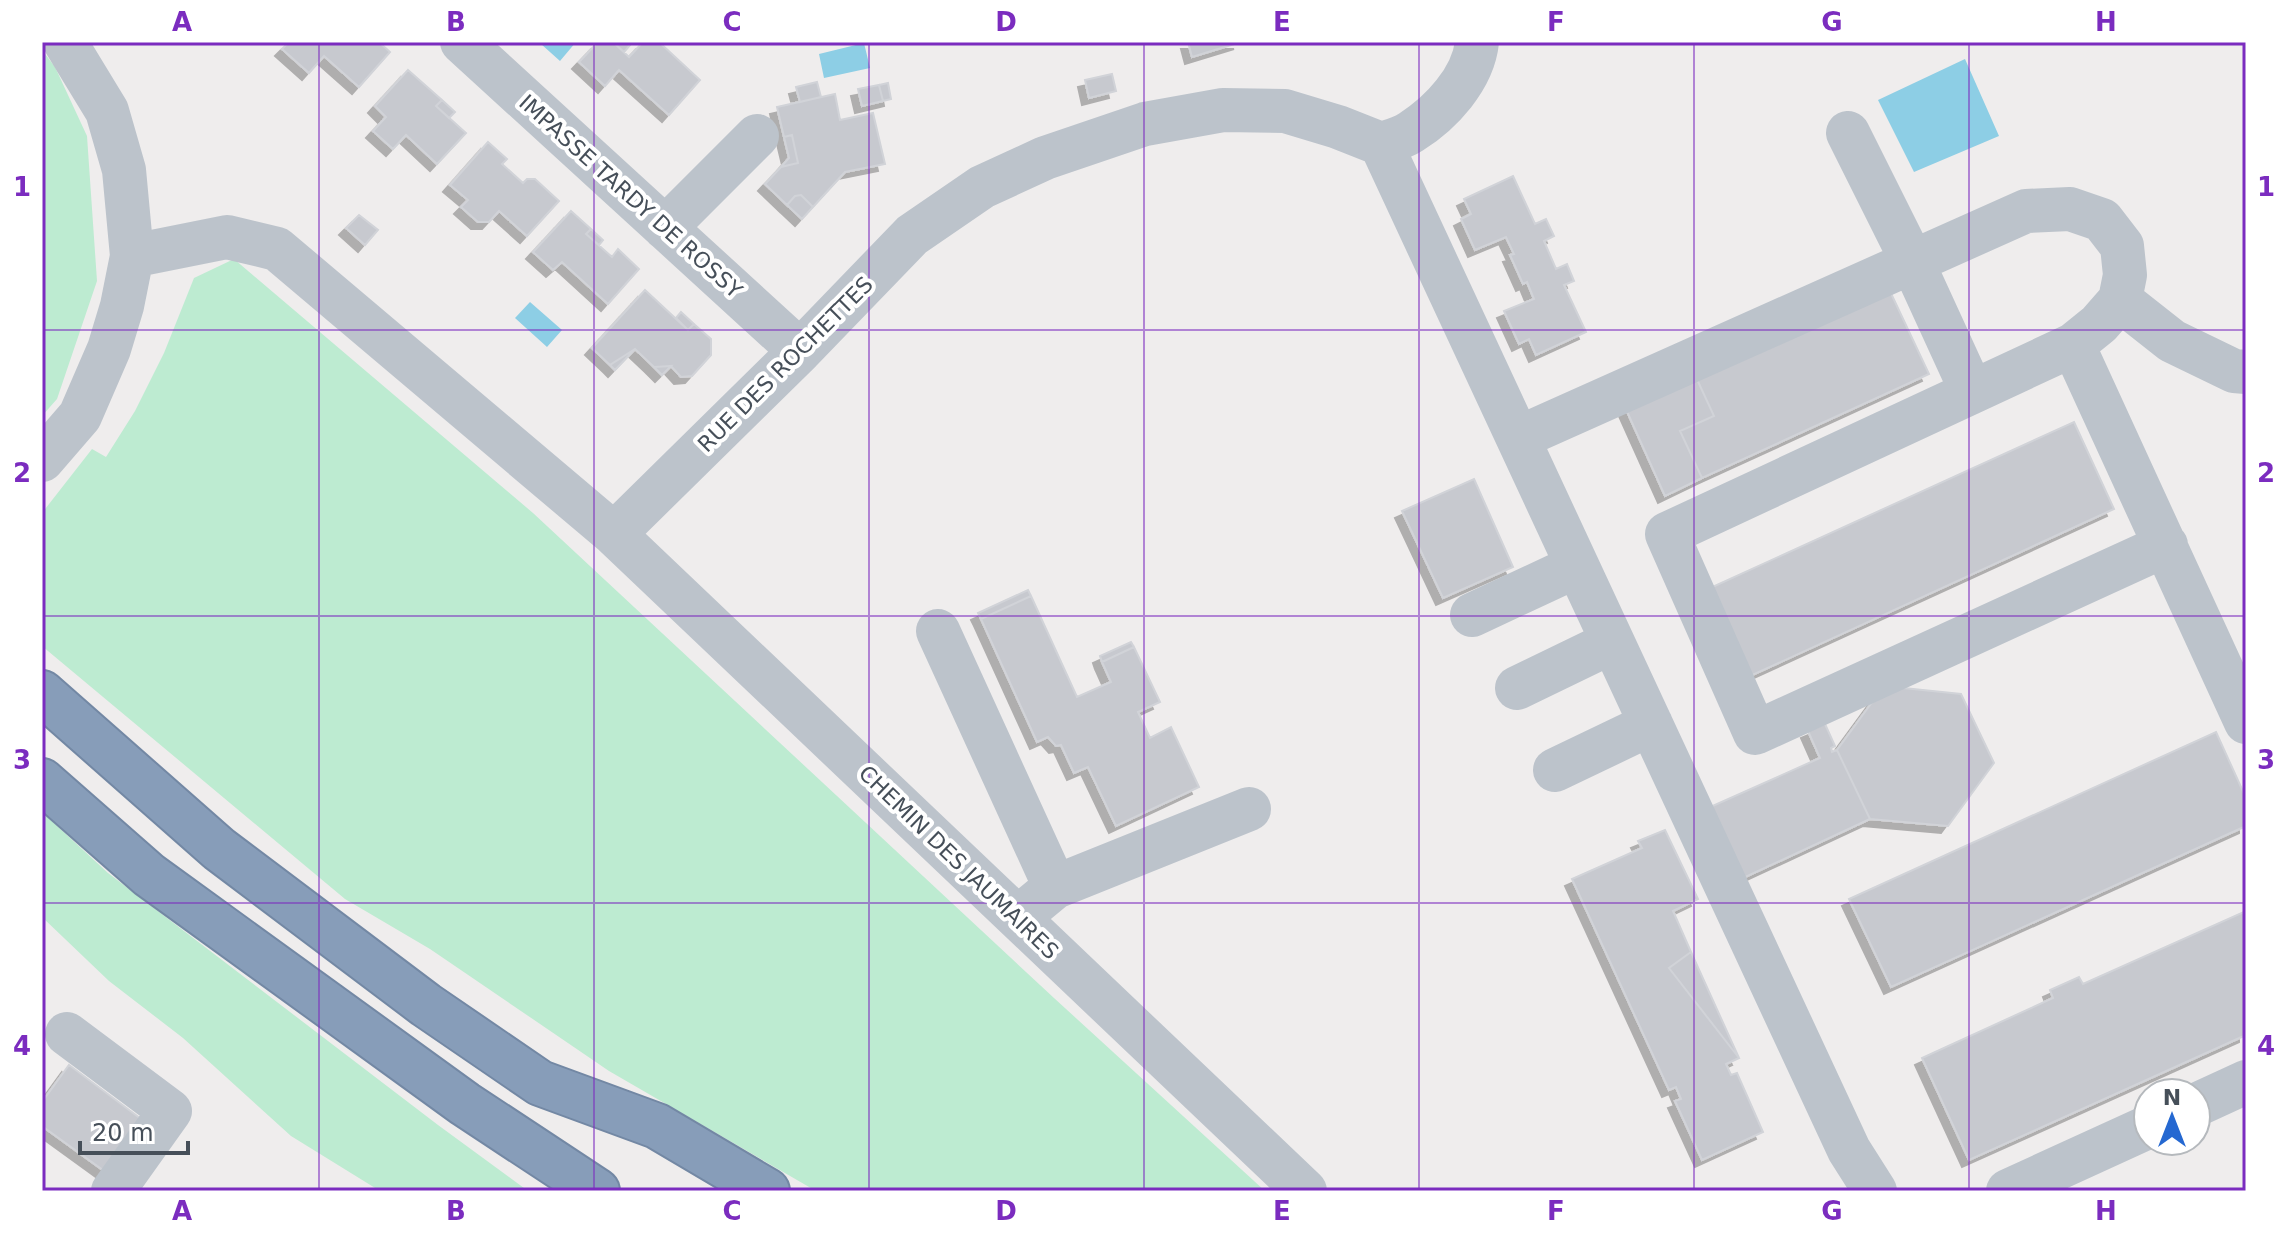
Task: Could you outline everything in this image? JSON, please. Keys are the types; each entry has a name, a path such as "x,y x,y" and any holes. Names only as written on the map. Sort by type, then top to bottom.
{"highway":[{"path":"42,693 219,849 426,1005 540,1083 717,1191"},
{"path":"42,781 149,875 452,1095 597,1191"},
{"path":"540,1083 657,1126 767,1191"}],"street":[{"path":"42,460 80,416 109,349 132,256 124,170 107,111 65,42"},
{"name":"IMPASSE TARDY DE ROSSY","path":"462,42 800,351"},
{"path":"1477,42 1475,59 1446,104 1409,134 1381,144 1849,1150 1875,1191"},
{"name":"RUE DES ROCHETTES","path":"614,534 800,351 912,235 982,187 1045,158 1145,124 1223,110 1285,111 1381,144"},
{"path":"1848,133 1912,261 1972,392"},
{"path":"665,228 757,136"},
{"path":"1518,438 2026,211 2070,209 2102,220 2122,246 2125,275 2120,300 2099,324 2073,345 1667,534 1755,733 2166,545"},
{"path":"132,256 227,237 277,249 614,534"},
{"path":"2120,300 2172,341 2234,371 2246,372"},
{"path":"2073,345 2246,722"},
{"name":"CHEMIN DES JAUMAIRES","path":"614,534 1305,1191"},
{"path":"1472,615 1577,566"},
{"path":"938,631 1055,887"},
{"path":"1517,688 1612,642"},
{"path":"1555,770 1651,724"},
{"path":"1017,917 1055,887 1249,809"},
{"path":"67,1034 170,1111 113,1191"},
{"path":"2212,1098 2246,1082"},
{"path":"2008,1191 2132,1134"}],"green space":[{"path":"42,50 55,67 87,136 97,281 57,399 42,416"},
{"path":"234,259 533,513 1265,1191 816,1191 609,1071 430,949 345,899 42,646 42,513 92,449 106,457 135,411 164,353 194,278"},
{"path":"42,812 108,873 528,1191 380,1191 291,1136 183,1038 109,981 42,917"}],"water":[{"path":"576,42 560,61 541,44"},
{"path":"864,43 870,68 824,78 819,54"},
{"path":"1965,59 1999,136 1914,172 1878,100"},
{"path":"530,302 562,330 547,347 515,318"}],"building":[{"path":"289,42 379,42 390,52 359,87 324,56 309,73 282,49"},
{"path":"598,42 613,42 629,57 643,42 659,42 700,80 669,115 619,70 605,86 579,62"},
{"path":"613,42 629,42 631,44 624,52"},
{"path":"1188,42 1241,42 1192,57"},
{"path":"408,70 442,100 436,106 466,133 437,164 406,135 393,149 373,131 386,117 375,106"},
{"path":"1112,74 1116,91 1089,98 1085,80"},
{"path":"817,82 821,97 800,102 796,87"},
{"path":"888,83 891,99 883,101 879,85"},
{"path":"879,85 883,101 862,106 858,89"},
{"path":"835,94 840,120 873,113 885,164 845,172 813,207 801,195 795,196 787,205 765,184 781,167 798,163 792,135 784,137 777,107"},
{"path":"442,100 455,112 449,118 436,106"},
{"path":"792,135 798,163 781,167 789,158 784,137"},
{"path":"488,142 507,159 502,164 523,183 527,179 535,179 559,201 527,236 499,211 489,222 478,222 461,207 468,200 450,185"},
{"path":"1513,176 1535,224 1546,219 1554,236 1544,241 1556,269 1567,264 1574,281 1564,285 1586,332 1536,355 1529,339 1519,344 1504,311 1534,299 1527,282 1523,284 1506,237 1475,250 1461,219 1471,214 1464,199"},
{"path":"801,195 813,207 802,219 787,205 795,196"},
{"path":"571,211 591,229 586,234 612,257 618,249 639,269 608,304 562,262 553,270 533,252"},
{"path":"359,215 378,230 365,245 346,228"},
{"path":"591,229 603,240 599,245 586,234"},
{"path":"1888,287 1929,374 1702,478 1680,431 1714,416 1695,375"},
{"path":"645,290 688,330 694,324 711,339 711,355 692,376 681,377 671,366 654,367 635,349 610,365 592,348"},
{"path":"681,312 694,324 688,330 676,318"},
{"path":"635,349 615,370 610,365"},
{"path":"671,366 662,375 654,367"},
{"path":"1695,375 1714,416 1680,431 1702,478 1665,496 1625,407"},
{"path":"2074,422 2114,509 1748,677 1708,589"},
{"path":"1474,479 1513,567 1443,598 1402,511"},
{"path":"1028,590 1031,596 981,619 978,613"},
{"path":"1031,596 1077,697 1111,682 1102,662 1134,647 1160,702 1138,712 1150,738 1171,727 1199,787 1116,826 1088,767 1074,773 1061,745 1056,746 1048,737 1037,742 981,619"},
{"path":"1131,642 1134,647 1102,662 1100,656"},
{"path":"1884,686 1961,694 1994,763 1948,826 1870,819 1837,750"},
{"path":"1825,724 1835,746 1831,748 1832,752 1837,750 1870,819 1741,879 1708,808 1820,758 1808,731"},
{"path":"2216,732 2246,798 2246,826 1891,987 1849,899"},
{"path":"1665,830 1698,899 1673,911 1691,952 1669,968 1739,1058 1726,1064 1731,1075 1737,1073 1763,1132 1702,1160 1675,1101 1681,1099 1676,1087 1669,1090 1572,879 1642,848 1638,841"},
{"path":"2246,911 2246,1035 2153,1077 2132,1077 2132,1086 1969,1160 1922,1058 2053,998 2050,990 2079,977 2083,984"},
{"path":"1691,952 1739,1058 1669,968"},
{"path":"69,1065 145,1122 107,1173 42,1126 42,1102"}]}
